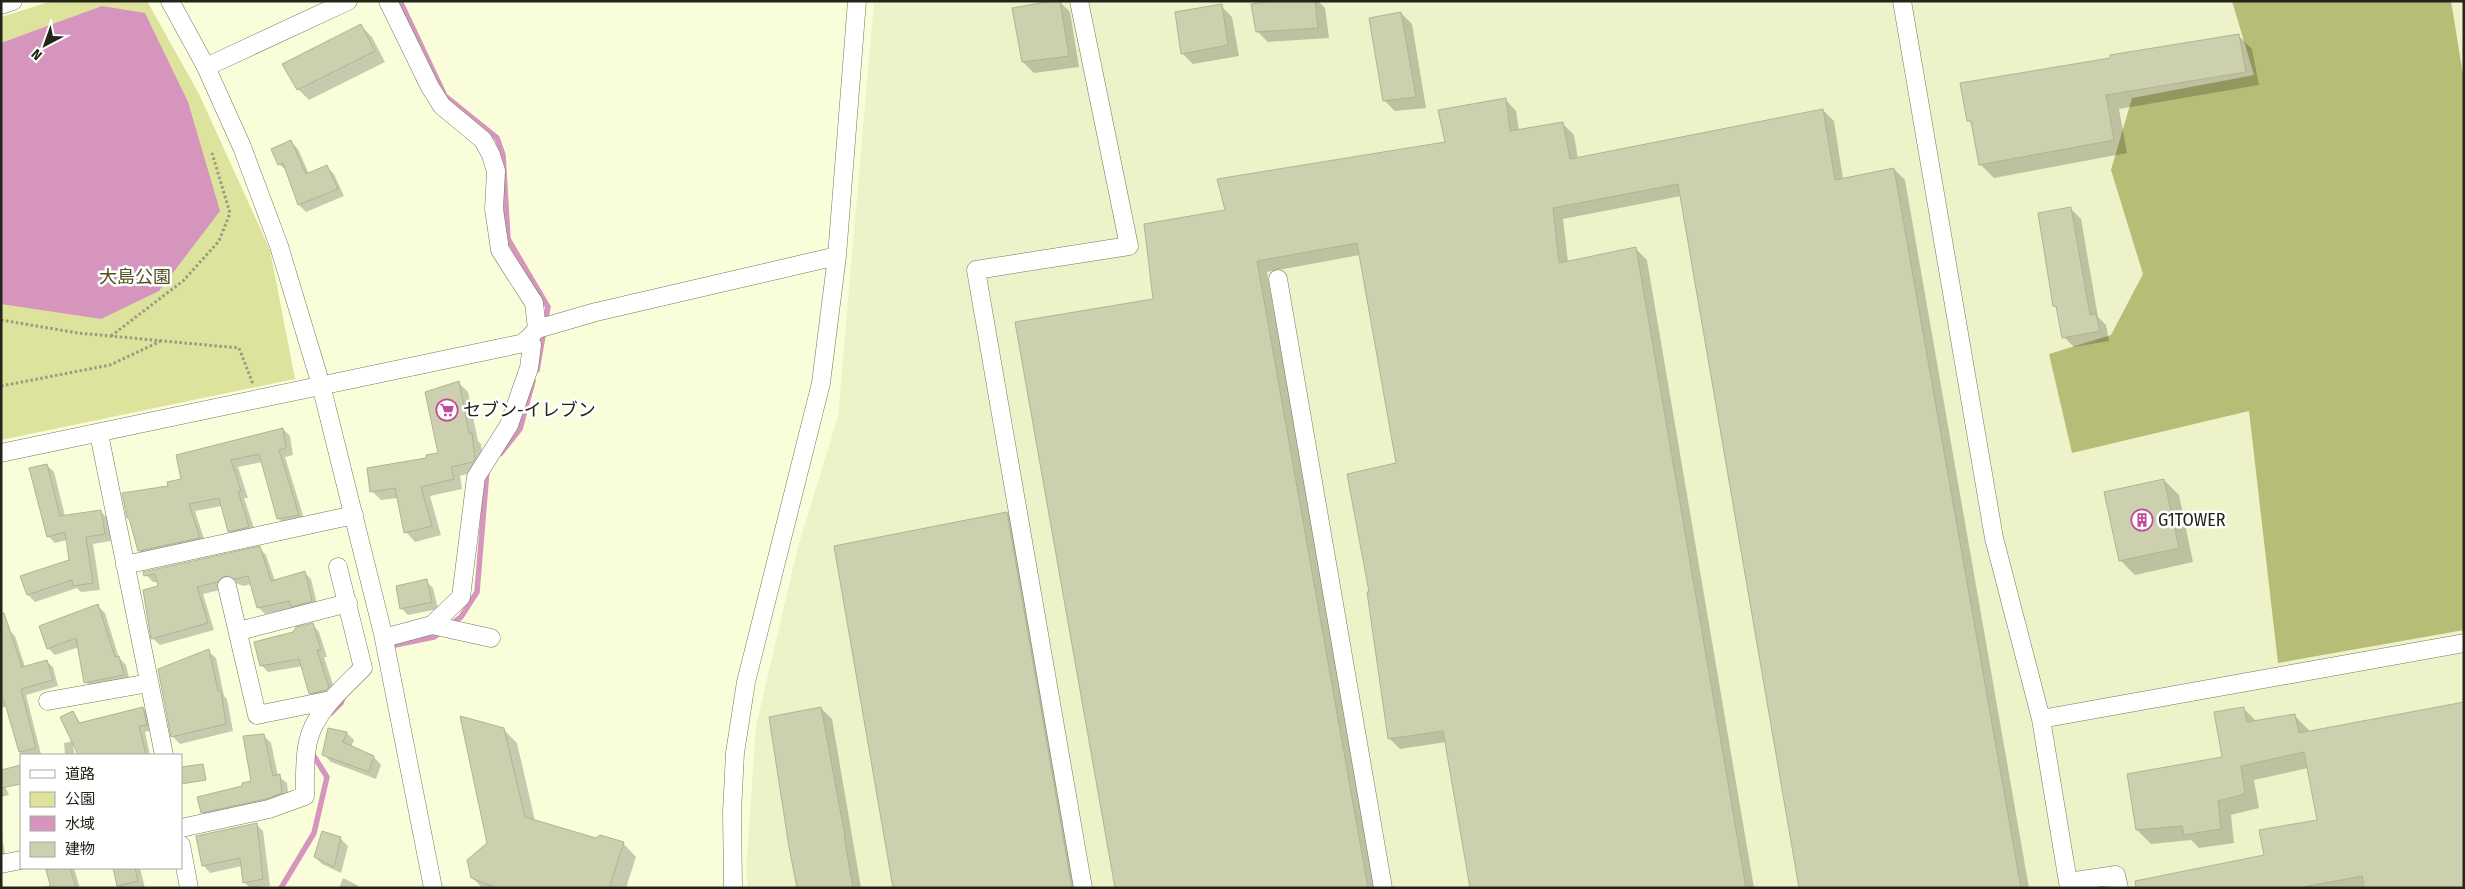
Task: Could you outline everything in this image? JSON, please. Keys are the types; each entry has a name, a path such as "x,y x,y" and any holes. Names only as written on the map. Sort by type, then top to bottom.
{"street":[{"path":"1,5 12,1"},
{"path":"170,1 206,67 242,147 279,246 322,385 384,638 433,888"},
{"path":"206,67 348,1"},
{"path":"388,1 430,87 442,106 482,140 491,155 496,171 494,209 500,250 534,303 534,333 529,368 509,425 476,477 461,597 433,626"},
{"path":"732,888 732,812 735,753 745,691 821,383 838,256 857,1"},
{"path":"1079,1 1129,246 976,270 1083,888"},
{"path":"1902,1 1994,538 2041,719 2068,885 2118,881"},
{"path":"1,453 99,434 524,343 534,333 557,323 596,312 838,256"},
{"path":"1278,280 1383,888"},
{"path":"99,434 164,754"},
{"path":"125,566 354,515"},
{"path":"182,828 269,809 305,796 308,740 313,726 331,700 363,668 338,567"},
{"path":"228,586 257,715 331,700"},
{"path":"239,631 348,603"},
{"path":"384,638 433,626 491,638"},
{"path":"2041,719 2464,643"},
{"path":"48,701 149,683"},
{"path":"182,850 189,888"},
{"path":"1,864 20,860"}],"path":[{"path":"111,336 183,281 219,241 230,213 212,153"},
{"path":"1,320 78,333 239,348 258,399"},
{"path":"1,386 110,365 162,341"}],"shaded area":[{"path":"874,1 2464,1 2464,888 748,888 746,871 756,726 798,547 838,416"}],"green space":[{"name":"大島公園","path":"52,1 147,1 199,94 270,250 295,379 1,440 1,17"},
{"path":"2232,1 2451,1 2464,81 2464,630 2278,663 2249,411 2072,453 2049,354 2111,335 2143,274 2111,170 2132,98 2254,75"}],"water":[{"path":"102,6 145,13 188,102 220,211 159,291 101,319 1,304 1,43"}],"building":[{"path":"1060,1 1069,56 1022,62 1012,8"},
{"path":"1275,1 1315,1 1318,28 1256,32 1251,4"},
{"path":"1222,4 1228,45 1181,54 1175,12"},
{"path":"1401,12 1416,97 1383,101 1369,18"},
{"path":"361,24 375,51 297,90 282,64"},
{"path":"2239,34 2246,72 2106,95 2114,140 1979,165 1971,121 1967,121 1960,83 2110,58 2110,55"},
{"path":"1506,98 1510,131 1563,122 1570,159 1823,109 1835,180 1894,168 2021,888 1799,888 1678,184 1553,208 1559,263 1636,247 1746,888 1470,888 1443,731 1388,739 1367,592 1369,592 1347,474 1396,463 1357,243 1257,261 1368,888 1115,888 1015,322 1153,299 1144,224 1225,210 1217,179 1445,142 1438,110"},
{"path":"291,140 306,174 327,165 338,189 298,205 283,163 278,165 271,149"},
{"path":"2071,207 2090,315 2096,314 2100,331 2062,338 2056,306 2053,306 2038,213"},
{"path":"459,381 469,433 472,433 475,459 473,462 451,467 454,479 421,487 432,526 404,533 395,488 370,492 367,468 426,458 426,455 438,453 425,392"},
{"path":"283,428 286,448 279,450 299,515 277,519 259,454 231,460 241,491 238,491 249,527 228,532 219,498 189,504 200,538 138,551 129,518 127,518 122,493 168,486 167,482 181,479 176,455"},
{"path":"47,464 60,516 101,510 105,534 86,537 93,583 73,586 72,580 27,595 20,576 69,560 65,532 47,537 29,468"},
{"name":"G1TOWER","path":"2164,479 2179,548 2119,561 2104,492"},
{"path":"1007,512 1072,888 893,888 834,546"},
{"path":"260,546 271,581 305,571 312,601 291,607 289,601 257,608 248,576 235,579 225,576 217,582 197,587 208,623 151,639 143,590 158,586 155,574 144,576 143,572"},
{"path":"427,579 432,602 400,609 396,586"},
{"path":"98,604 115,657 119,656 124,675 84,683 76,638 47,649 39,626"},
{"path":"1,613 4,613 22,667 47,660 53,680 21,689 36,748 19,752 4,700 1,700"},
{"path":"313,623 321,650 317,650 329,687 326,690 309,694 299,659 260,666 254,642 293,632 296,627"},
{"path":"209,649 218,691 221,691 226,724 171,737 158,669"},
{"path":"2464,702 2464,888 2364,888 2362,876 2298,888 2136,888 2135,881 2264,855 2259,830 2317,820 2304,752 2241,766 2245,794 2218,801 2221,829 2184,835 2182,826 2136,830 2127,774 2222,757 2214,712 2244,707 2247,722 2295,714 2299,733"},
{"path":"143,707 147,725 139,726 146,754 78,754 60,717 73,711 79,723"},
{"path":"821,707 853,888 797,888 789,847 769,717"},
{"path":"460,716 504,728 525,817 596,838 600,835 624,842 609,888 497,888 471,878 467,860 487,843"},
{"path":"328,728 347,732 343,742 374,756 369,772 322,755"},
{"path":"264,734 273,776 280,774 282,793 266,799 201,813 197,797 242,786 242,783 251,781 243,736"},
{"path":"203,764 206,780 182,784 182,767"},
{"path":"20,765 20,784 1,788 1,770"},
{"path":"257,823 263,879 243,883 240,858 202,866 196,836"},
{"path":"322,831 341,837 334,867 314,857"},
{"path":"70,869 76,888 51,888 46,870"},
{"path":"113,869 135,869 138,881 117,886"}],"waterway":[{"path":"400,1 445,96 497,138 503,155 508,239 548,307 537,370"},
{"path":"501,453 520,429 533,381"},
{"path":"450,625 461,617 477,592 487,470"},
{"path":"390,646 434,637 443,631"},
{"path":"331,713 341,703 344,695"},
{"path":"281,888 314,833 327,777 312,753 313,750"}],"place":[{"name":"セブン-イレブン","path":"447,410"},
{"name":"G1TOWER","path":"2142,520"}]}
